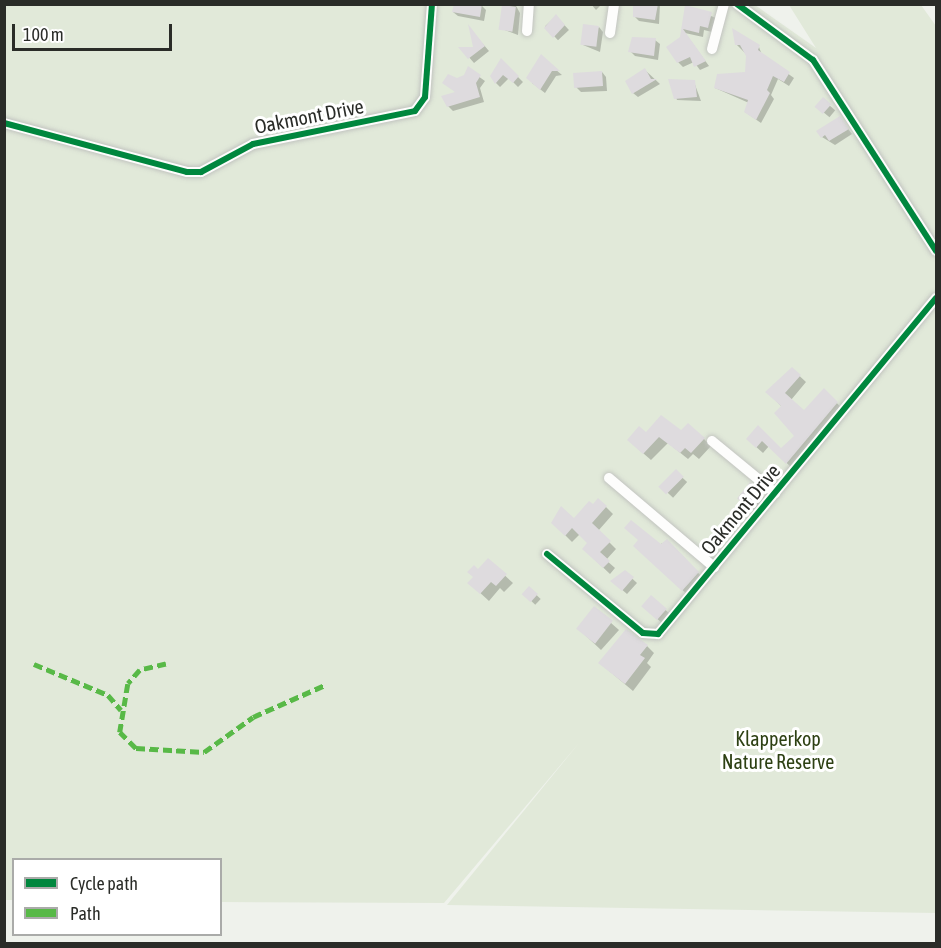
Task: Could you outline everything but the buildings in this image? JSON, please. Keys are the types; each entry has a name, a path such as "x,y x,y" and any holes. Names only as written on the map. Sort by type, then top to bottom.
{"street":[{"name":"Oakmont Drive","path":"4,123 187,172 201,172 253,144 415,111 425,97 432,4"},
{"path":"527,31 529,4"},
{"path":"610,33 614,4"},
{"path":"712,49 724,4"},
{"path":"737,4 813,60 936,251"},
{"name":"Oakmont Drive","path":"547,554 649,635 662,631 936,298"},
{"path":"712,441 775,493"},
{"path":"609,478 714,567"}],"green space":[{"name":"Klapperkop Nature Reserve","path":"5,5 755,5 816,48 789,5 921,5 936,26 936,913 447,905 579,743 444,903 222,902 222,858 12,858 12,900 5,900"}],"marked path":[{"path":"34,664 108,695 121,710"},
{"path":"166,664 140,670 128,684 120,732 136,748 204,752 253,717 325,685"}],"cycle path":[{"path":"4,123 187,172 201,172 253,144 415,111 425,97 432,4"},
{"path":"737,4 813,60 936,251"},
{"path":"547,554 643,633 658,634 936,298"}]}
